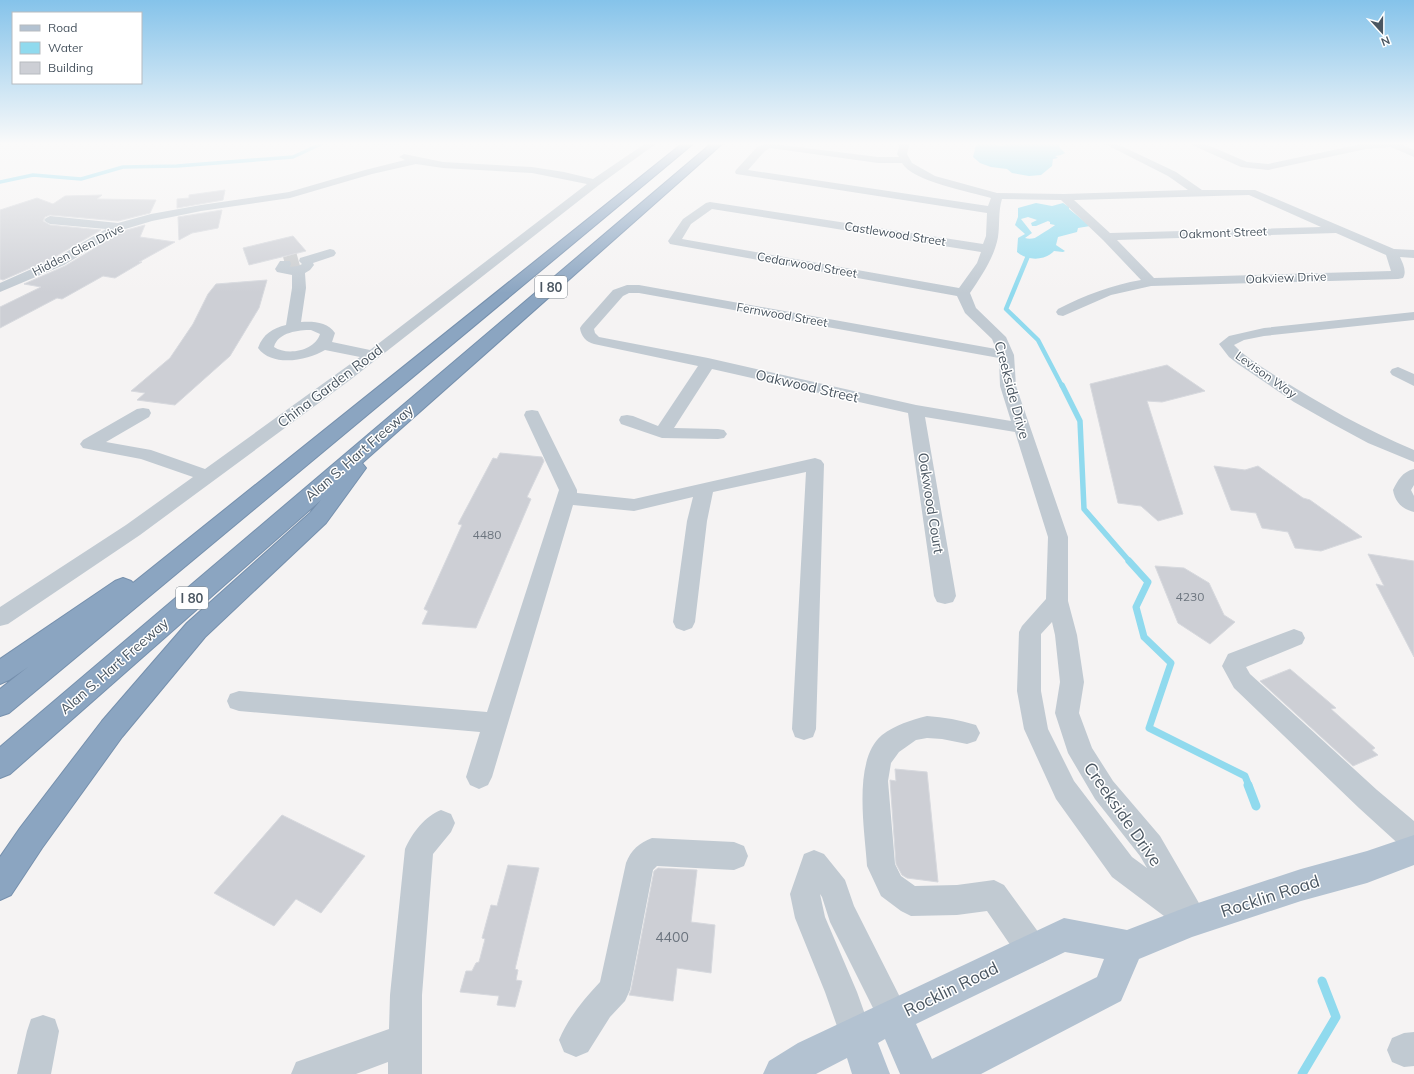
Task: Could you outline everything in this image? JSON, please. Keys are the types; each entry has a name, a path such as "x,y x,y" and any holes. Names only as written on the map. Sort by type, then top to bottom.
{"highway":[{"name":"I 80","path":"0,704 627,193"},
{"name":"Alan S. Hart Freeway","path":"0,765 660,193"},
{"path":"0,884 56,803 112,730 196,630 318,518 384,431"},
{"path":"0,673 288,468"}],"main road":[{"name":"Rocklin Road","path":"782,1074 811,1056 1064,935 1127,947 1192,922 1301,885 1367,867 1414,850"},
{"path":"942,1074 1109,990 1127,947"},
{"path":"894,1016 919,1074"},
{"path":"856,1034 871,1074"}],"street":[{"name":"Hidden Glen Drive","path":"0,288 59,262 118,227 195,209 298,193"},
{"name":"China Garden Road","path":"0,618 134,530 373,355 582,193"},
{"path":"914,193 995,203 1064,197 1168,193"},
{"path":"973,193 995,203"},
{"path":"1254,193 1392,253 1414,254"},
{"path":"1064,197 1107,237 1151,282"},
{"path":"963,293 983,263 988,249 992,236 995,203"},
{"name":"Castlewood Street","path":"688,222 710,206 988,249"},
{"path":"50,220 118,227"},
{"name":"Cedarwood Street","path":"688,222 674,240 963,293"},
{"name":"Oakmont Street","path":"1107,237 1338,229"},
{"path":"285,264 282,267 284,270 330,253"},
{"name":"Oakview Drive","path":"1151,282 1398,275 1398,269 1392,253"},
{"path":"293,328 301,264"},
{"path":"1063,312 1101,293 1125,286 1151,282"},
{"name":"Fernwood Street","path":"594,340 588,334 587,328 618,293 628,289 640,289 1006,355"},
{"name":"Creekside Drive","path":"963,293 970,310 999,337 1006,355 1008,386 1058,537 1057,601 1066,635 1072,682 1067,713 1080,753 1104,790 1150,846 1192,922"},
{"name":"Levison Way","path":"1414,316 1264,332 1240,336 1230,340 1226,344 1236,357 1299,398 1340,422 1414,456"},
{"path":"316,326 324,329 328,333 328,339 323,345 314,350 290,356 278,356 270,353 266,348 266,343 281,331 293,328 316,326"},
{"name":"Oakwood Street","path":"594,340 708,363 916,410 1022,428"},
{"path":"323,345 373,355"},
{"path":"662,433 708,363"},
{"path":"1398,372 1414,381"},
{"name":"Oakwood Court","path":"916,410 945,596"},
{"path":"143,413 89,444 145,454 207,476"},
{"path":"479,777 568,490 532,415"},
{"path":"627,420 662,433 718,434"},
{"path":"565,498 634,505 815,464 804,729"},
{"path":"1414,475 1407,481 1402,490 1404,498 1414,506"},
{"path":"684,622 704,488"},
{"name":"Creekside Drive","path":"1057,601 1030,632 1029,691 1036,729 1065,790 1122,867 1192,922"},
{"path":"1294,638 1236,661 1234,666 1236,673 1242,681 1368,799 1414,839"},
{"path":"239,701 496,723"},
{"path":"967,733 942,728 927,728 910,731 890,744 878,760 875,781 881,866 891,886 911,902 957,900 994,895 1032,951"},
{"path":"405,1074 406,995 419,849 441,823"},
{"path":"576,1040 599,1006 614,990 640,862 652,852 734,856"},
{"path":"856,1034 841,992 810,918 805,894 814,864 835,890 842,911 894,1016"},
{"path":"34,1074 43,1031"},
{"path":"308,1074 405,1040"}],"water":[{"path":"1036,203 1052,206 1063,203 1090,226 1078,228 1077,232 1058,237 1056,245 1065,251 1063,252 1054,251 1046,257 1036,259 1026,257 1017,252 1018,238 1025,234 1015,225 1018,217 1018,208","holes":["1028,217 1037,220 1031,223 1032,226 1048,221 1050,224 1055,225 1035,238 1025,238 1032,233 1021,219"]}],"building":[{"path":"224,193 223,200 177,208 177,199 189,198 189,195"},
{"path":"102,195 97,199 156,200 150,213 118,221 50,215 45,217 43,221 50,225 101,230 53,258 3,280 0,279 0,210 37,198 53,204 65,196"},
{"path":"222,210 218,228 192,233 179,240 178,217"},
{"path":"145,225 140,237 175,242 139,262 142,262 115,278 103,276 62,299 57,298 0,328 0,307 41,287 24,284 65,266 123,231"},
{"path":"293,236 306,251 249,265 243,248"},
{"path":"267,280 259,308 230,356 175,405 137,400 145,393 131,391 170,358 193,324 208,294 216,284"},
{"path":"1167,365 1205,391 1162,402 1147,401 1183,514 1158,521 1141,506 1118,503 1090,384"},
{"path":"500,453 542,457 544,461 527,497 531,499 476,628 422,624 428,611 424,609 462,525 458,524 493,458 497,459"},
{"path":"1214,466 1245,470 1258,466 1303,498 1310,500 1362,537 1321,551 1295,548 1288,532 1262,528 1256,513 1231,510"},
{"path":"1368,554 1414,561 1414,657 1376,584 1384,586"},
{"path":"1155,566 1184,568 1209,583 1224,615 1235,622 1210,644 1178,623"},
{"path":"1290,669 1336,708 1331,709 1375,748 1372,750 1378,755 1353,766 1260,681"},
{"path":"895,769 927,772 938,882 907,878 902,875 896,864 890,780 896,781"},
{"path":"282,815 365,856 321,913 296,899 274,926 214,893"},
{"path":"508,865 539,868 515,969 518,970 516,980 522,981 515,1007 497,1005 499,996 460,992 466,971 472,971 476,963 479,962 485,939 482,938 491,905 497,906"},
{"path":"658,868 697,870 691,922 715,925 711,973 677,968 673,1001 629,995 654,871"}],"waterway":[{"path":"1030,251 1006,309 1038,340 1062,386"},
{"path":"1062,385 1080,421 1084,509 1130,562"},
{"path":"1129,561 1148,582 1136,607 1144,637 1171,663 1149,728 1245,776 1249,786"},
{"path":"1248,785 1256,806"},
{"path":"1302,1074 1336,1017 1322,981"}],"tunnel":[{"path":"285,264 299,260"}]}
